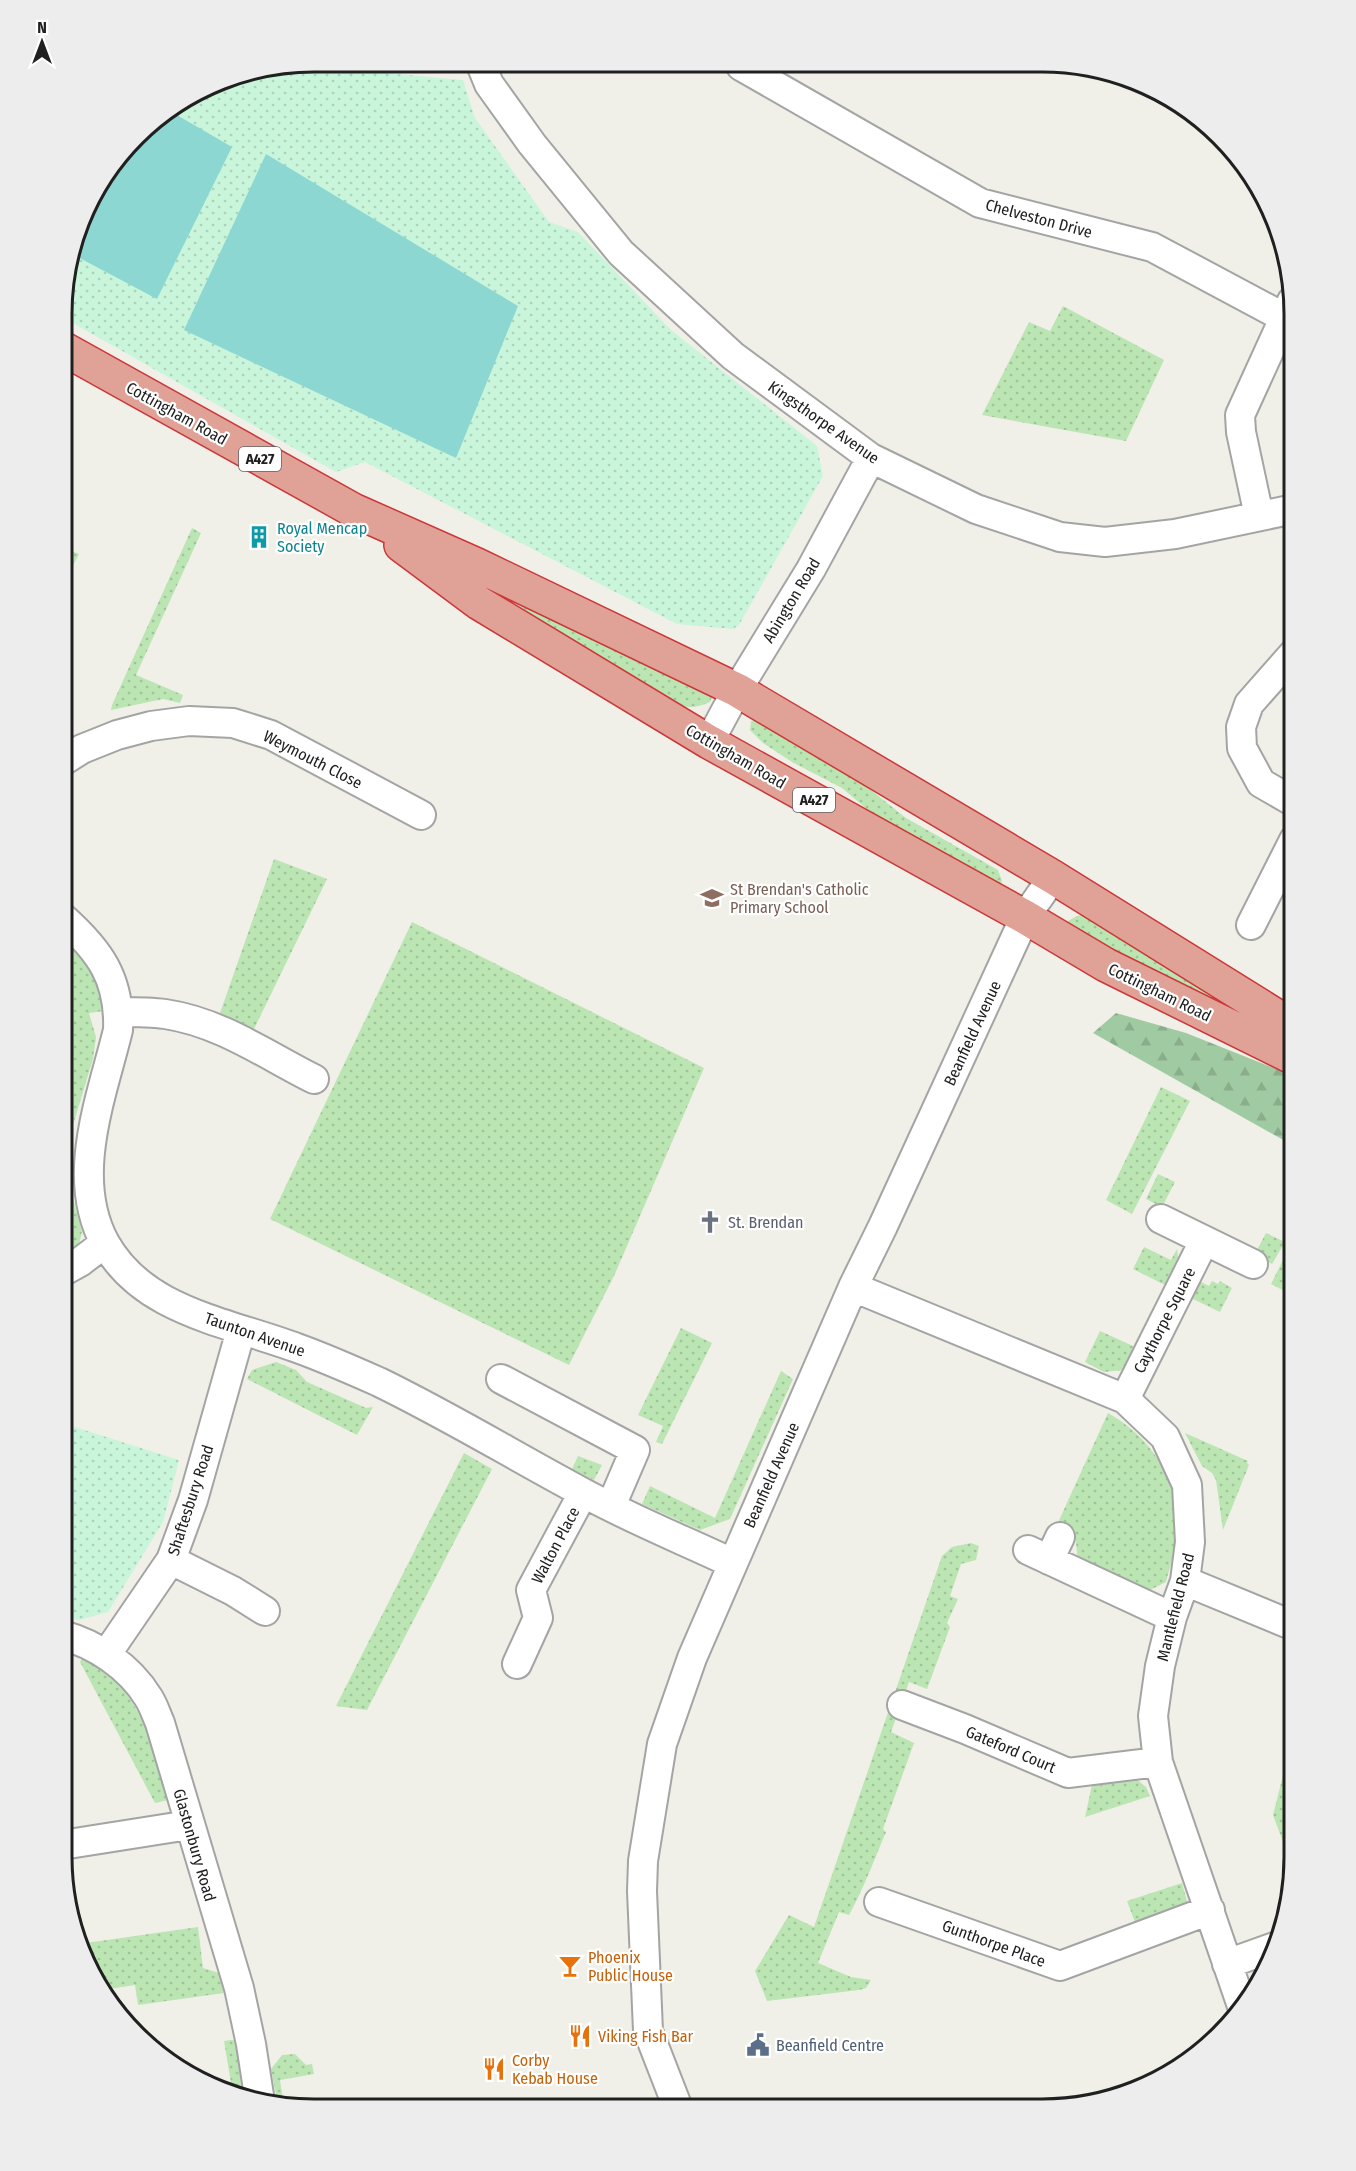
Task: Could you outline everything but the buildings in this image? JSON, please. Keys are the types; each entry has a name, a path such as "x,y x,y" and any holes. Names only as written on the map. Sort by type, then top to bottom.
{"highway":[{"name":"Cottingham Road","path":"72,353 353,510 477,565 736,690 1053,877 1284,1021"},
{"name":"Cottingham Road","path":"353,510 479,603 709,742 1025,917 1106,965 1284,1053"}],"street":[{"name":"Kingsthorpe Avenue","path":"484,72 489,84 532,144 621,253 733,356 871,458 976,509 1060,537 1105,542 1175,534 1284,511"},
{"name":"Chelveston Drive","path":"751,72 980,203 1152,247 1284,307"},
{"path":"1259,516 1241,432 1240,415 1284,318"},
{"name":"Abington Road","path":"709,742 736,690 811,569 871,458"},
{"path":"1284,664 1249,704 1241,727 1242,748 1261,783 1284,796"},
{"name":"Weymouth Close","path":"72,755 117,735 151,726 189,721 233,723 272,735 421,815"},
{"path":"1251,925 1284,860"},
{"name":"Beanfield Avenue","path":"674,2099 648,2031 642,1891 643,1861 662,1744 692,1658 853,1287 1025,917 1053,877"},
{"name":"Taunton Avenue","path":"72,927 104,962 113,981 119,1012 118,1029 90,1145 92,1201 105,1243 123,1268 143,1286 189,1311 297,1348 381,1383 583,1493 732,1563"},
{"path":"119,1012 165,1014 211,1026 314,1079"},
{"path":"1161,1219 1253,1264"},
{"name":"Caythorpe Square","path":"1125,1399 1204,1241"},
{"path":"72,1266 105,1243"},
{"name":"Mantlefield Road","path":"853,1287 1125,1399 1165,1437 1187,1485 1190,1542 1185,1581 1172,1617 1160,1666 1153,1716 1158,1762 1239,1997"},
{"name":"Shaftesbury Road","path":"106,1655 171,1560 193,1500 241,1330"},
{"path":"501,1379 635,1450 611,1506"},
{"name":"Walton Place","path":"517,1664 538,1618 531,1590 583,1493"},
{"path":"1046,1549 1172,1617"},
{"path":"171,1560 233,1591 266,1611"},
{"path":"1185,1581 1284,1622"},
{"name":"Glastonbury Road","path":"72,1638 87,1643 106,1655 136,1680 149,1698 160,1723 239,1988 258,2092"},
{"name":"Gateford Court","path":"902,1705 1068,1773 1158,1762"},
{"path":"72,1843 189,1825"},
{"name":"Gunthorpe Place","path":"879,1902 1060,1966 1210,1910"},
{"path":"1227,1964 1265,1950"}],"green space":[{"path":"374,72 463,80 475,118 549,222 578,232 671,330 817,446 823,476 739,625 733,629 677,624 365,462 336,472 72,323 74,283 80,252 90,222 104,193 132,155 155,132 193,104 236,85 283,74"},
{"path":"1063,306 1164,360 1126,441 982,415 1029,322 1050,331"},
{"path":"192,528 201,533 136,675 183,695 180,703 163,699 111,710 112,705"},
{"path":"72,551 79,554 72,568"},
{"path":"505,596 709,694 712,697 710,702 690,707 671,703 569,640"},
{"path":"755,720 857,779 906,818 998,870 1002,881 1000,887 887,826 842,788 792,762 763,743 750,730 751,721"},
{"path":"274,859 327,879 254,1029 220,1013"},
{"path":"1090,913 1284,1042 1067,927 1068,921"},
{"path":"412,922 704,1068 614,1276 569,1365 270,1219"},
{"path":"72,948 83,956 97,978 104,1011 89,1013 96,1037 93,1059 72,1131"},
{"path":"1116,1013 1186,1033 1284,1072 1284,1140 1093,1033"},
{"path":"1161,1087 1190,1101 1132,1214 1106,1200"},
{"path":"1158,1174 1175,1182 1162,1207 1146,1199"},
{"path":"72,1195 82,1232 79,1244 72,1249"},
{"path":"1266,1233 1284,1242 1272,1264 1255,1254"},
{"path":"1144,1247 1171,1260 1177,1249 1178,1257 1165,1285 1133,1269"},
{"path":"1284,1258 1284,1291 1271,1284"},
{"path":"1199,1281 1209,1286 1212,1281 1218,1284 1220,1281 1232,1288 1220,1312 1191,1298"},
{"path":"681,1328 712,1343 662,1444 656,1442 663,1426 638,1415"},
{"path":"1100,1331 1133,1346 1133,1351 1123,1370 1104,1372 1085,1362"},
{"path":"276,1362 296,1370 307,1382 366,1408 373,1407 357,1435 247,1379 252,1370"},
{"path":"781,1371 793,1379 730,1519 700,1530 642,1504 650,1486 715,1518"},
{"path":"1108,1413 1124,1423 1150,1448 1168,1478 1173,1495 1177,1537 1175,1550 1166,1582 1146,1592 1078,1561 1075,1535 1056,1527"},
{"path":"72,1426 179,1460 163,1522 108,1612 79,1620 72,1618"},
{"path":"1185,1433 1248,1461 1249,1465 1223,1530 1216,1480 1212,1473 1202,1466"},
{"path":"464,1453 492,1469 367,1710 336,1706"},
{"path":"578,1456 602,1465 594,1480 572,1469"},
{"path":"971,1543 979,1546 976,1560 961,1564 950,1596 958,1599 947,1623 950,1627 927,1689 909,1682 891,1732 914,1743 883,1829 886,1832 849,1915 839,1912 818,1963 851,1977 871,1980 866,1988 859,1990 767,2001 755,1971 789,1915 814,1927 942,1556 952,1547"},
{"path":"83,1656 103,1669 131,1700 149,1737 168,1800 155,1803 80,1662"},
{"path":"1284,1772 1284,1845 1273,1815"},
{"path":"1135,1778 1146,1787 1150,1796 1085,1817 1092,1785"},
{"path":"1182,1883 1188,1905 1136,1925 1127,1901"},
{"path":"198,1927 203,1968 219,1973 224,1993 138,2005 135,1985 111,1989 88,1943"},
{"path":"237,2040 245,2089 231,2084 224,2041"},
{"path":"295,2054 306,2065 312,2064 314,2074 280,2080 283,2097 276,2096 271,2069 282,2055"}],"shaded area":[{"path":"177,115 232,147 157,299 79,258 90,222 104,193 143,143"},
{"path":"266,154 518,306 456,458 184,330"}],"place":[{"name":"Royal Mencap Society","path":"259,537"},
{"name":"St Brendan's Catholic Primary School","path":"712,898"},
{"name":"St. Brendan","path":"710,1222"},
{"name":"Phoenix Public House","path":"570,1966"},
{"name":"Viking Fish Bar","path":"580,2036"},
{"name":"Beanfield Centre","path":"758,2045"},
{"name":"Corby Kebab House","path":"494,2069"}]}
